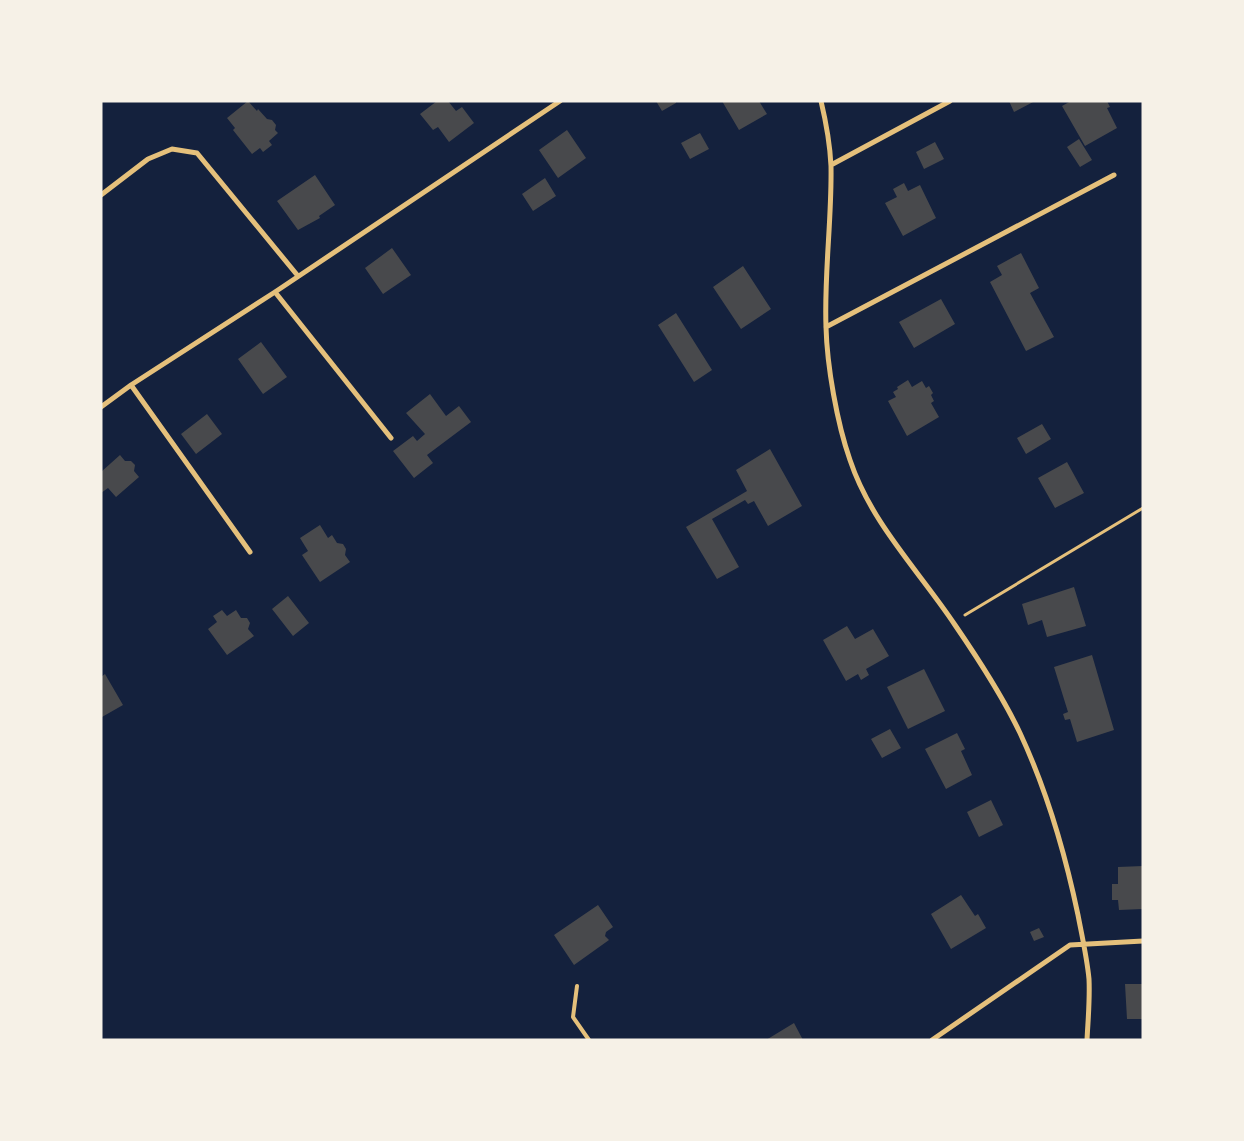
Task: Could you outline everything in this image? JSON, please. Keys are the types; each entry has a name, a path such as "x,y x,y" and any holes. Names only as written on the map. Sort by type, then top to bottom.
{"street":[{"path":"101,407 131,385 275,292 560,101"},
{"path":"821,101 831,165 826,327 830,367 840,425 850,462 875,515 953,622 1003,701 1031,758 1054,821 1066,863 1083,944 1090,997 1087,1040"},
{"path":"831,165 950,101"},
{"path":"101,195 148,159 172,149 197,153 298,276"},
{"path":"826,327 1114,175"},
{"path":"275,292 390,438"},
{"path":"131,385 250,552"},
{"path":"932,1040 1070,945 1143,942"}],"lane":[{"path":"577,986 573,1017 590,1040"}],"path":[{"path":"953,622 1143,508"}],"building":[{"path":"248,101 257,111 258,109 276,125 275,130 278,133 269,141 272,145 263,152 260,148 252,154 233,130 235,128 227,118"},
{"path":"437,101 448,101 456,111 462,107 474,123 449,142 438,127 433,130 420,114"},
{"path":"656,101 676,101 676,103 662,111"},
{"path":"722,101 759,101 767,114 739,130"},
{"path":"1009,101 1035,101 1014,112"},
{"path":"1071,101 1107,101 1110,107 1107,108 1117,128 1085,146 1062,106"},
{"path":"567,130 586,158 558,178 539,150"},
{"path":"700,133 709,149 690,159 681,143"},
{"path":"1079,139 1092,160 1080,167 1067,147"},
{"path":"935,142 944,159 924,169 916,152"},
{"path":"315,175 335,205 319,216 320,218 298,230 277,201"},
{"path":"545,178 556,196 533,211 522,194"},
{"path":"904,183 908,191 920,185 936,218 903,236 885,203 897,197 893,189"},
{"path":"392,248 411,275 383,294 365,268"},
{"path":"1021,253 1039,288 1030,293 1054,337 1026,351 990,282 1002,275 997,266"},
{"path":"743,266 771,309 741,329 713,287"},
{"path":"941,299 955,324 914,348 899,322"},
{"path":"676,313 712,370 694,382 658,325"},
{"path":"261,342 287,377 263,394 238,359"},
{"path":"908,380 912,387 922,381 926,388 929,386 933,393 931,395 934,401 931,403 939,417 907,436 888,401 896,397 893,392 898,389 897,387"},
{"path":"430,394 446,416 459,406 471,422 427,455 433,463 414,478 393,451 413,436 417,441 425,434 406,413"},
{"path":"207,414 222,434 196,454 181,434"},
{"path":"1042,424 1051,439 1026,454 1017,438"},
{"path":"770,449 802,506 768,526 754,501 748,504 745,500 712,519 739,567 717,579 686,527 747,491 736,470"},
{"path":"120,455 125,461 131,461 135,465 134,471 139,477 116,497 108,488 101,493 101,472"},
{"path":"1067,462 1084,493 1055,508 1038,478"},
{"path":"320,525 328,538 332,535 337,543 343,544 346,549 345,555 350,562 320,582 302,555 308,551 300,538"},
{"path":"1074,587 1086,626 1047,637 1042,620 1028,625 1022,604"},
{"path":"288,596 309,623 293,636 272,609"},
{"path":"222,610 227,616 236,610 241,618 247,618 250,623 248,629 254,636 227,655 208,629 217,622 213,616"},
{"path":"847,626 855,639 873,629 889,656 866,669 869,675 861,680 858,674 846,681 823,640"},
{"path":"1092,655 1114,730 1077,742 1070,719 1065,720 1063,714 1068,712 1054,667"},
{"path":"924,669 945,711 908,729 887,687"},
{"path":"105,674 123,705 102,717 101,677"},
{"path":"890,729 901,748 882,758 871,739"},
{"path":"957,733 965,749 961,751 972,775 946,789 925,749"},
{"path":"991,800 1003,825 979,837 967,812"},
{"path":"1143,866 1143,909 1119,910 1118,900 1112,900 1112,884 1118,884 1118,867"},
{"path":"961,895 975,916 978,914 986,928 951,949 931,914"},
{"path":"598,905 613,927 606,932 605,936 609,940 574,965 554,935"},
{"path":"1039,928 1044,937 1034,941 1030,932"},
{"path":"1125,984 1143,984 1143,1019 1127,1019"},
{"path":"794,1023 803,1040 766,1040"}]}
